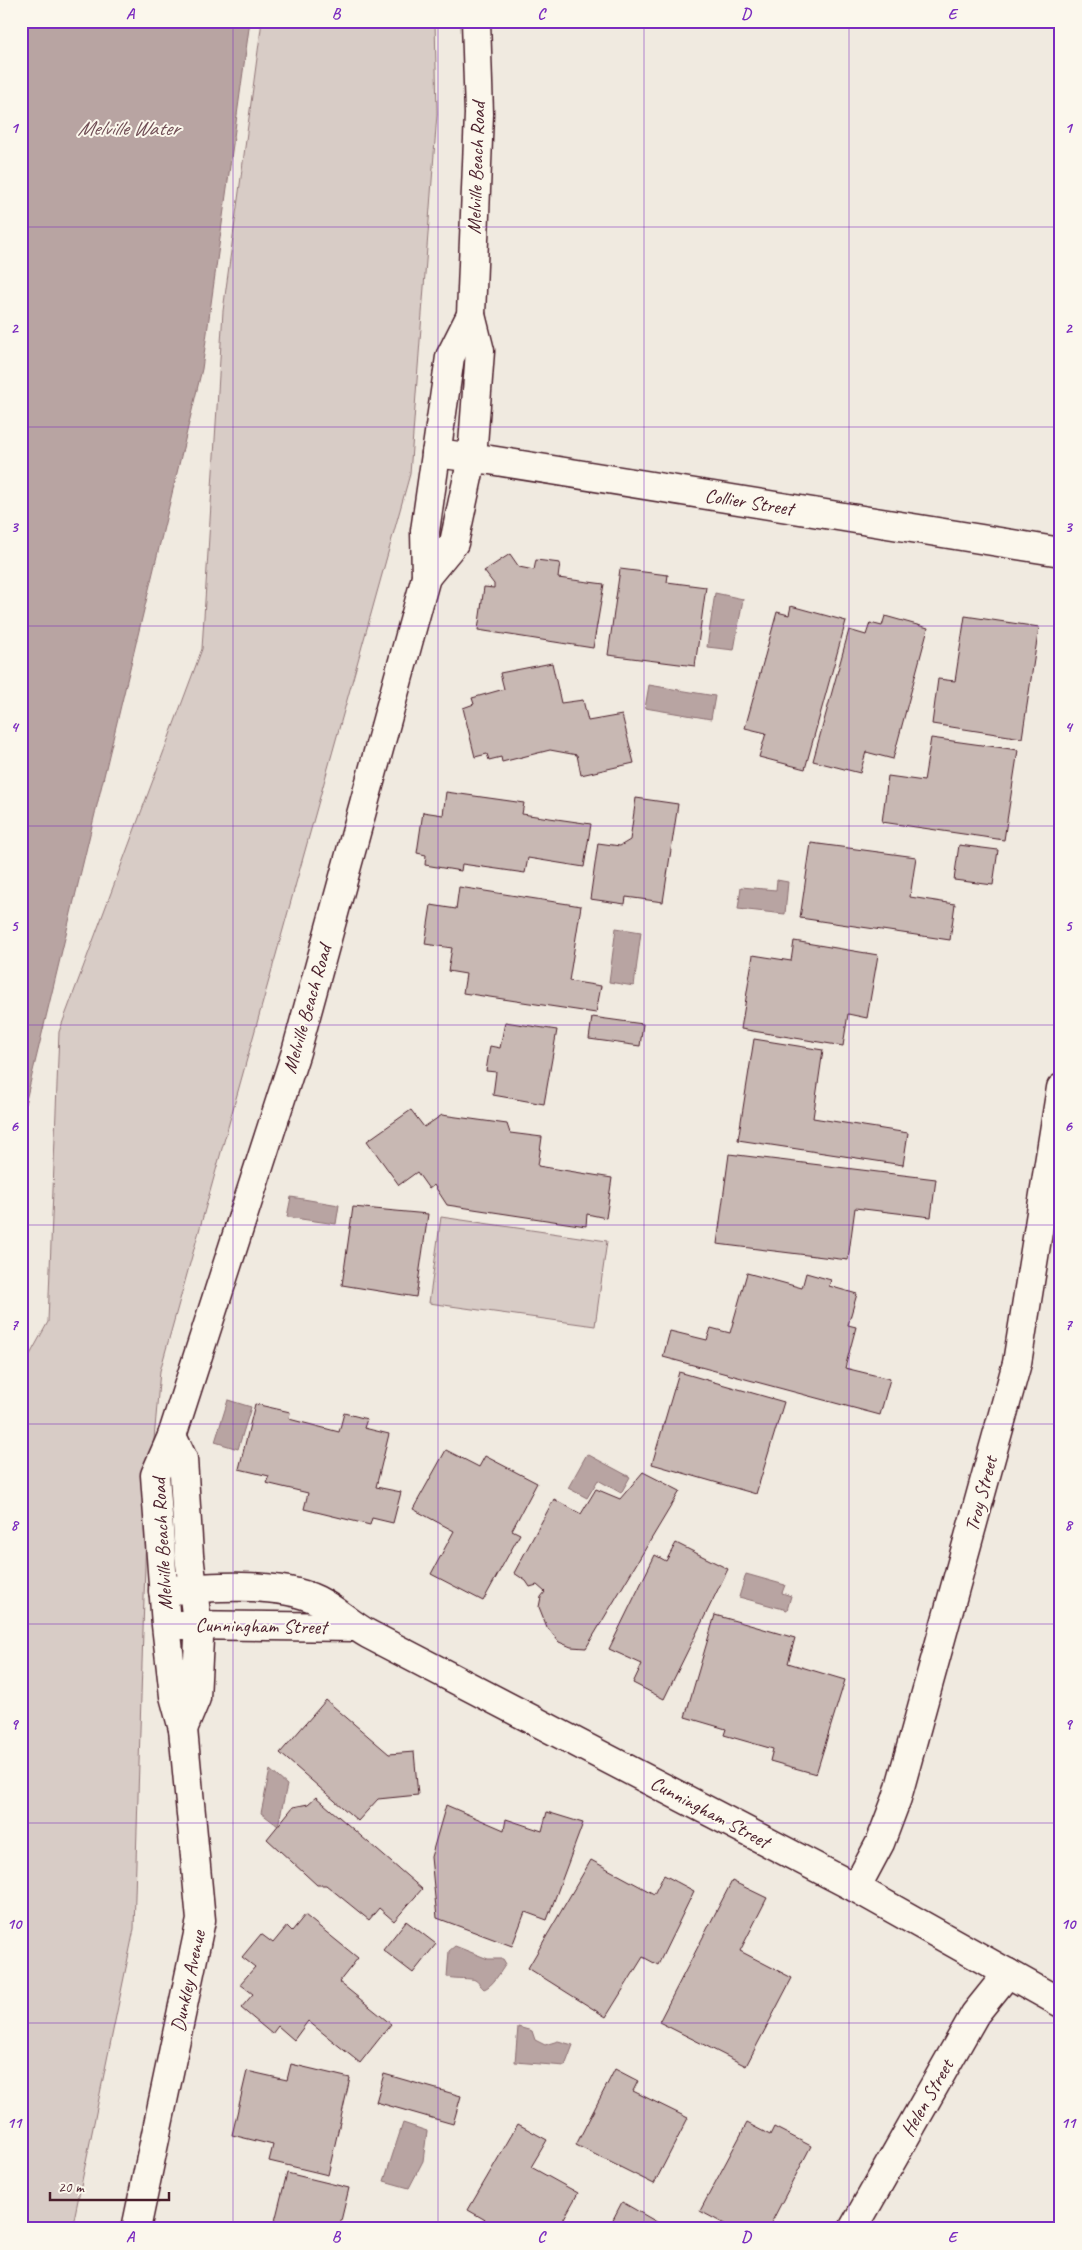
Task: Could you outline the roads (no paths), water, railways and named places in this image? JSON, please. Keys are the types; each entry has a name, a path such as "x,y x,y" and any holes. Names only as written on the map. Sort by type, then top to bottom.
{"street":[{"name":"Melville Beach Road","path":"426,577 454,543 472,458 480,351 471,315 480,114 476,21"},
{"name":"Melville Beach Road","path":"166,1625 155,1475 172,1436 296,1052 426,577 425,531 450,356 471,315"},
{"name":"Collier Street","path":"436,454 472,458 1061,552"},
{"name":"Troy Street","path":"856,1888 880,1843 897,1798 1018,1363 1061,1088"},
{"name":"Melville Beach Road","path":"172,1436 183,1459 193,1588 198,1624"},
{"name":"Cunningham Street","path":"163,1591 193,1588 277,1588 317,1600 355,1627 856,1888 1061,2003"},
{"name":"Cunningham Street","path":"166,1625 198,1624 291,1628 355,1627"},
{"name":"Dunkley Avenue","path":"182,1729 196,1698 198,1624"},
{"name":"Dunkley Avenue","path":"136,2229 201,1920 182,1729 174,1696 166,1625"},
{"name":"Helen Street","path":"853,2229 975,2014 1008,1973"}],"water":[{"name":"Melville Water","path":"21,21 250,21 202,369 21,1121"},
{"path":"715,593 743,599 734,650 707,647"},
{"path":"649,685 715,696 711,719 645,708"},
{"path":"777,880 788,882 785,914 738,909 741,887 776,890"},
{"path":"616,928 641,932 634,986 609,982"},
{"path":"291,1197 339,1205 336,1224 287,1217"},
{"path":"228,1400 251,1407 238,1449 215,1442"},
{"path":"587,1454 630,1477 621,1493 598,1480 587,1498 568,1488"},
{"path":"746,1574 785,1585 782,1593 791,1596 787,1610 739,1597"},
{"path":"270,1770 287,1785 278,1826 261,1813"},
{"path":"455,1946 488,1959 503,1959 506,1964 493,1982 484,1989 473,1979 447,1977 449,1951"},
{"path":"518,2027 532,2031 535,2040 545,2045 558,2041 573,2045 565,2066 515,2062"},
{"path":"403,2123 427,2131 423,2161 409,2188 384,2181"}]}
